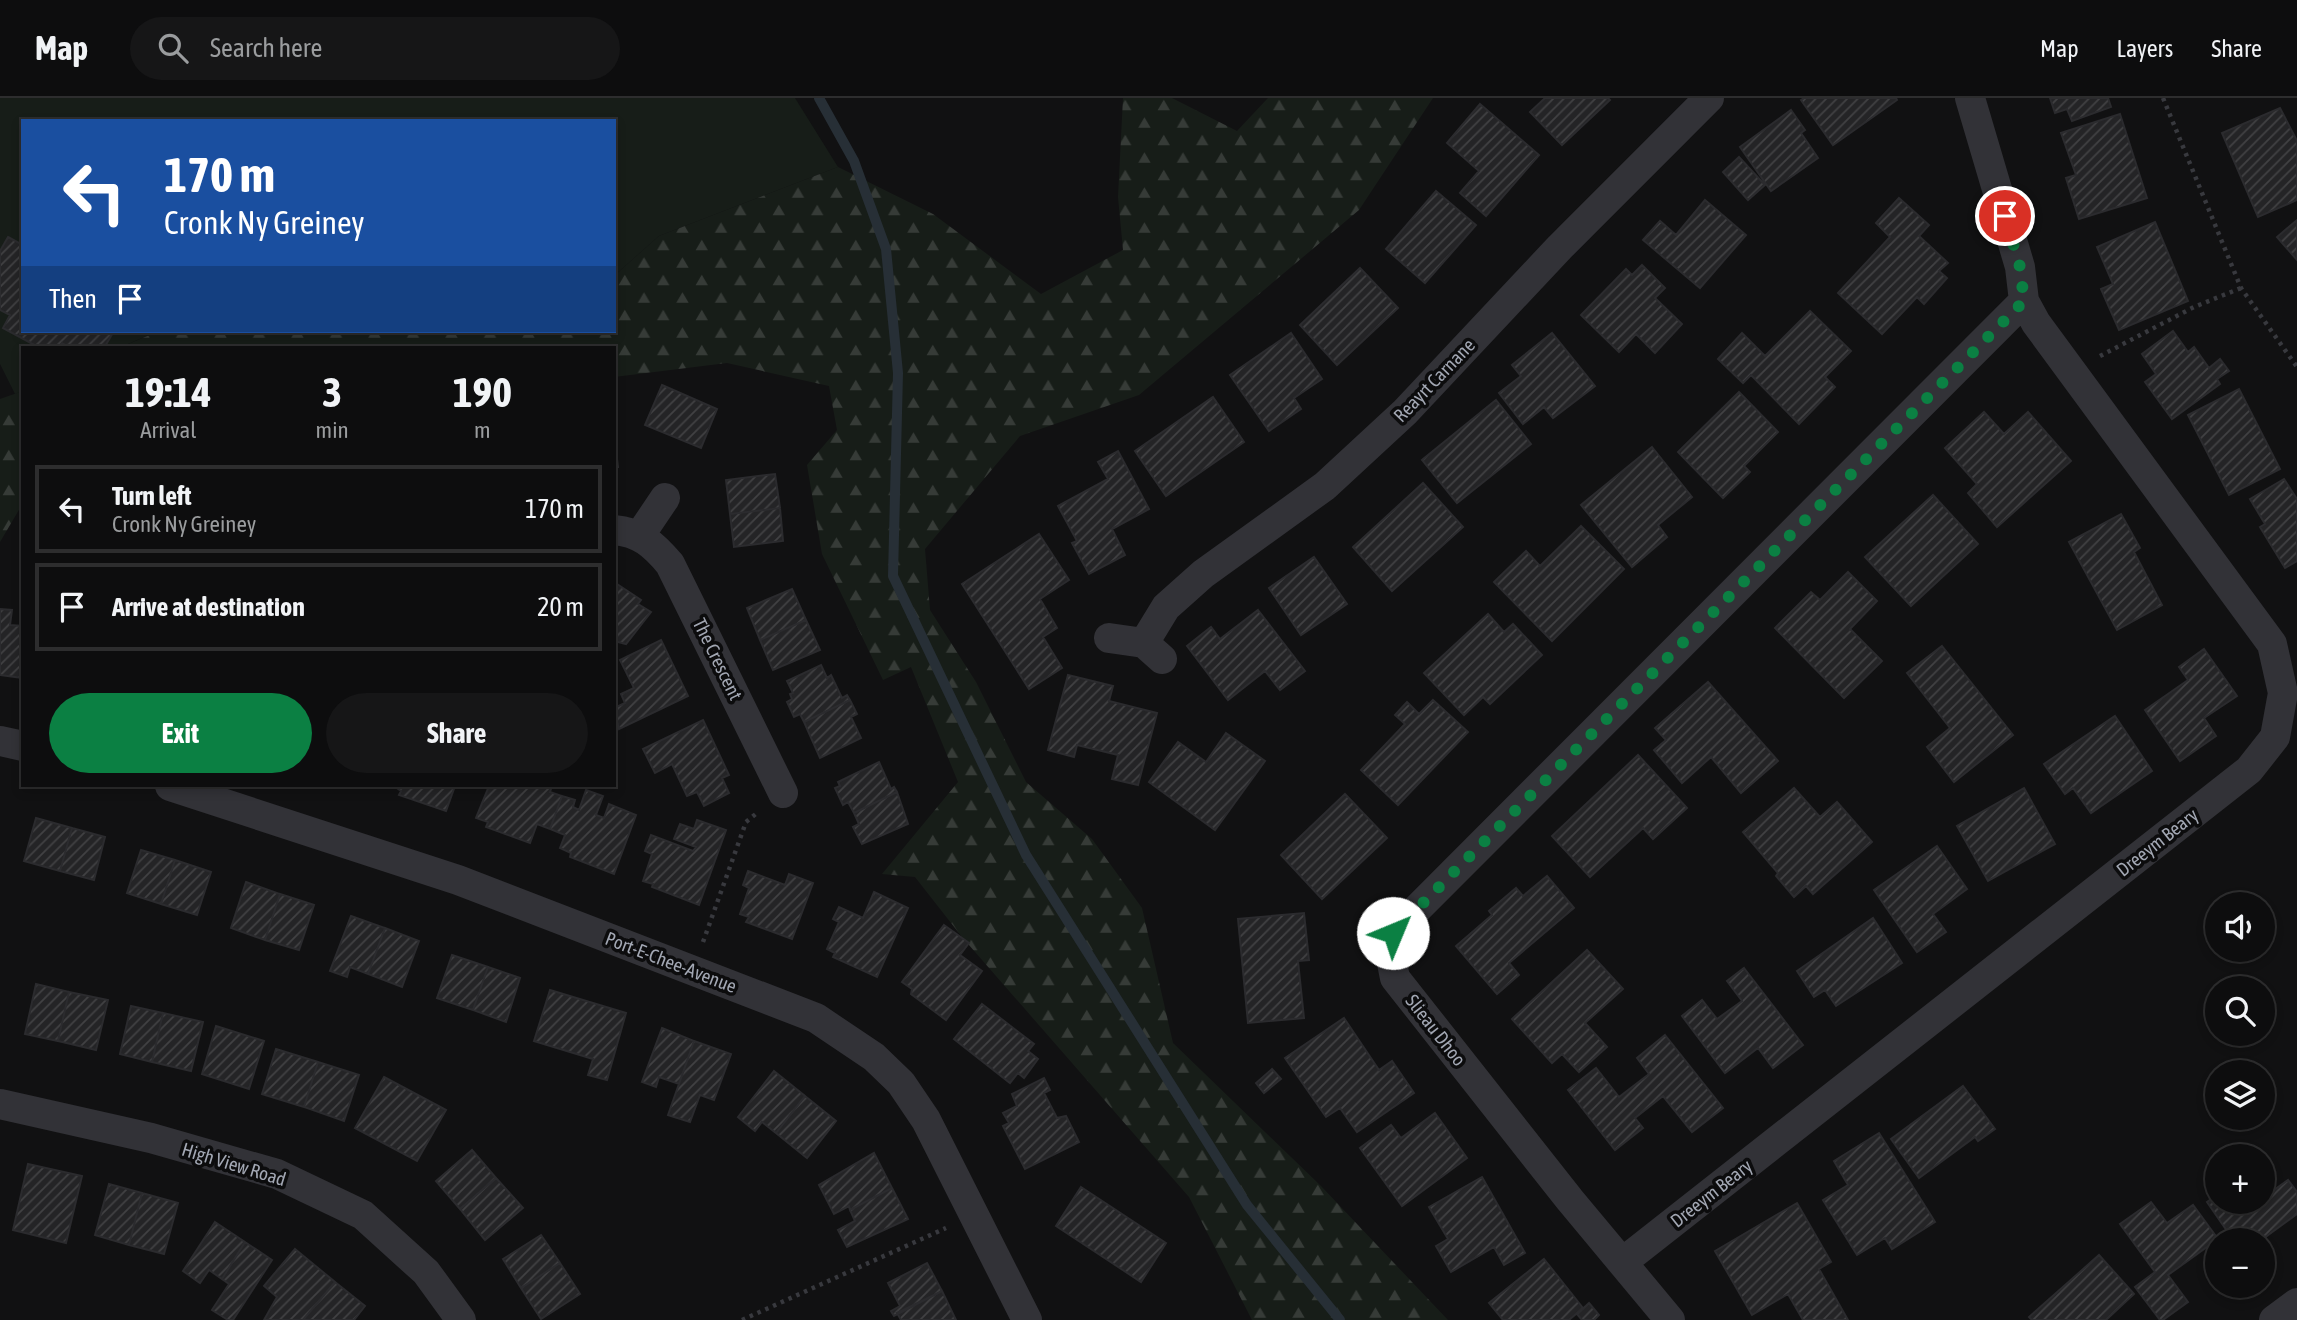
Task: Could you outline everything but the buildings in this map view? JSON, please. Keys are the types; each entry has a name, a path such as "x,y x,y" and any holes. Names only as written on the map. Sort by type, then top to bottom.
{"street":[{"name":"Reayrt Carnane","path":"1109,638 1153,651 1166,607 1203,575 1325,486 1405,412 1560,247 1709,98"},
{"path":"1970,98 2020,267 2024,301"},
{"name":"Dreeym Beary","path":"1624,1261 2249,770 2275,737 2283,693 2272,644 2036,323 2024,301"},
{"name":"Slieau Dhoo","path":"1671,1320 1570,1200 1395,978 1391,958 1393,933 2024,301"},
{"name":"The Crescent","path":"665,498 627,533 654,545 670,564 783,793"},
{"path":"0,741 21,746"},
{"name":"Port-E-Chee-Avenue","path":"173,787 458,880 816,1018 874,1057 901,1083 926,1120 1027,1320"},
{"name":"High View Road","path":"0,1104 151,1138 277,1174 363,1215 426,1272 461,1320"},
{"path":"2274,1320 2297,1303"}],"path":[{"path":"2163,98 2241,288 2297,367"},
{"path":"2072,371 2194,307 2241,288"},
{"path":"702,943 746,822 783,793"},
{"path":"742,1320 974,1216"}],"green space":[{"path":"0,98 795,98 838,167 659,236 616,274 616,119 21,119 21,333 153,333 124,346 21,346 21,392 15,394 0,364"},
{"path":"1123,98 1172,98 1237,131 1268,98 1433,98 1359,210 1139,395 1020,436 925,549 930,610 976,682 1026,782 1092,839 1142,908 1173,1043 1321,1186 1448,1320 1252,1320 1189,1197 962,937 915,877 882,874 958,782 911,667 883,680 822,554 807,465 837,430 829,386 727,363 616,377 616,346 124,346 154,333 616,333 616,274 659,236 838,167 933,214 1041,294 1123,250 1118,197"},
{"path":"21,392 21,506 0,542 0,399"}],"waterway":[{"path":"819,98 854,161 886,249 898,373 893,576 1026,855 1247,1205 1340,1320"}],"route":[{"path":"1393,933 2024,301 2020,267 2005,216"}]}
